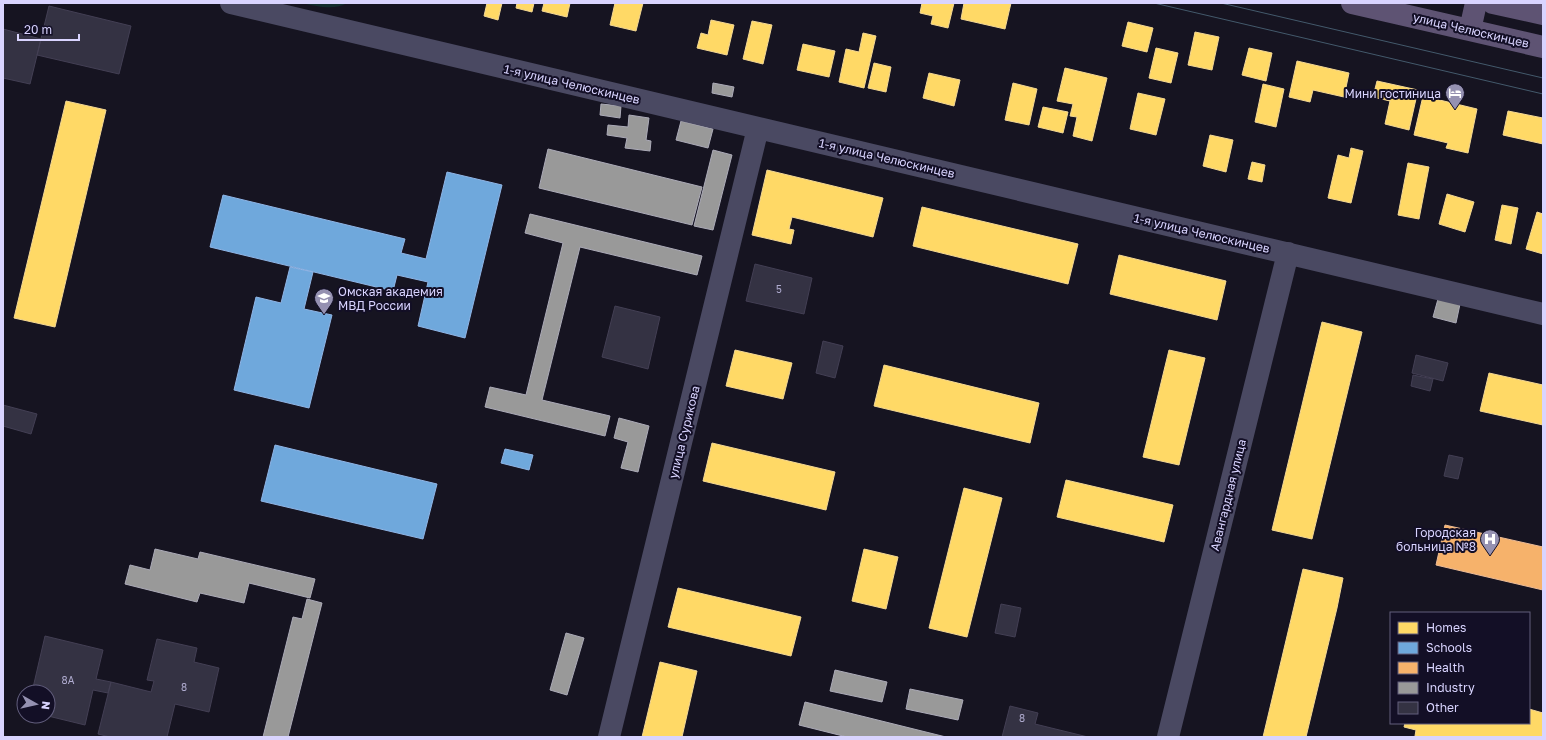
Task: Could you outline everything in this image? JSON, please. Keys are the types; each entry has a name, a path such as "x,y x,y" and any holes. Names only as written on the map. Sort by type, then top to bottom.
{"main road":[{"name":"улица Челюскинцев","path":"1352,3 1543,47"},
{"path":"1470,30 1476,3"},
{"path":"1494,3 1543,14"}],"street":[{"name":"1-я улица Челюскинцев","path":"232,3 1543,314"},
{"name":"улица Сурикова","path":"609,737 758,128"},
{"name":"Авангардная улица","path":"1168,737 1288,253"}],"green space":[{"path":"302,3 347,3 337,7 331,7"}],"building: Homes":[{"path":"487,3 502,3 498,20 484,16"},
{"path":"517,3 534,3 532,12 516,8"},
{"path":"544,3 570,3 567,17 542,11"},
{"path":"615,3 643,3 636,31 610,25"},
{"path":"922,3 954,3 948,28 931,24 933,16 920,13"},
{"path":"964,3 1011,3 1005,29 961,19"},
{"path":"711,20 734,25 727,55 697,48 701,33 708,35"},
{"path":"752,21 772,25 763,64 743,59"},
{"path":"1128,22 1153,28 1147,52 1122,46"},
{"path":"1195,32 1219,37 1212,70 1188,65"},
{"path":"863,33 876,36 864,88 839,82 846,49 859,52"},
{"path":"803,44 835,51 829,77 797,70"},
{"path":"1156,48 1178,53 1171,83 1149,78"},
{"path":"1249,48 1272,53 1266,81 1242,75"},
{"path":"1297,61 1349,73 1344,97 1313,90 1310,102 1289,97"},
{"path":"874,63 891,67 886,92 868,88"},
{"path":"1065,68 1107,78 1092,141 1073,136 1077,117 1070,116 1073,104 1057,101"},
{"path":"929,73 960,80 954,106 923,98"},
{"path":"1377,81 1418,90 1409,130 1385,124 1390,101 1373,97"},
{"path":"1013,83 1037,89 1029,125 1005,120"},
{"path":"1263,84 1284,89 1276,127 1255,122"},
{"path":"1138,93 1165,99 1156,135 1130,129"},
{"path":"1423,96 1477,109 1468,153 1446,148 1448,143 1414,135"},
{"path":"66,101 106,110 55,327 14,318"},
{"path":"1043,107 1068,112 1063,133 1038,127"},
{"path":"1508,111 1543,118 1543,144 1503,135"},
{"path":"1210,135 1233,140 1226,172 1203,166"},
{"path":"1351,148 1363,151 1351,203 1328,198 1338,155 1349,158"},
{"path":"1252,162 1265,165 1262,182 1248,179"},
{"path":"1408,163 1429,167 1419,219 1398,215"},
{"path":"767,170 883,198 873,237 792,217 789,229 794,230 791,244 752,235"},
{"path":"1447,194 1474,202 1465,232 1439,224"},
{"path":"1502,205 1518,208 1511,244 1495,240"},
{"path":"922,207 1078,244 1068,284 913,246"},
{"path":"1537,212 1543,214 1543,254 1526,249"},
{"path":"1119,255 1226,281 1217,320 1110,294"},
{"path":"1322,322 1362,332 1312,539 1272,530"},
{"path":"735,350 792,363 783,399 726,386"},
{"path":"1169,350 1205,358 1179,465 1143,457"},
{"path":"884,365 1039,403 1030,443 874,406"},
{"path":"1489,373 1543,385 1543,425 1480,411"},
{"path":"712,443 835,472 826,510 703,481"},
{"path":"1066,480 1173,505 1164,542 1057,517"},
{"path":"964,488 1002,498 967,637 929,628"},
{"path":"864,549 898,557 886,609 852,601"},
{"path":"1303,569 1343,578 1337,608 1306,737 1263,737"},
{"path":"678,588 801,617 791,656 668,627"},
{"path":"660,662 697,671 682,737 642,737"},
{"path":"1530,709 1543,713 1543,737 1420,737 1415,736 1416,730 1404,727 1405,724 1530,724"}],"building: Schools":[{"path":"447,172 502,185 465,338 418,326 428,282 397,275 393,291 210,247 223,195 405,239 401,253 426,259"},
{"path":"290,267 313,272 304,309 332,315 309,408 234,390 256,297 281,303"},
{"path":"275,445 437,484 423,539 261,501"},
{"path":"505,449 533,455 529,470 501,463"}],"building: Health":[{"name":"Городская больница №8","path":"1445,525 1543,547 1543,590 1436,565"}],"building: Industry":[{"path":"713,83 734,87 732,97 712,93"},
{"path":"601,104 621,106 620,118 600,115"},
{"path":"629,115 649,118 646,140 651,141 650,151 625,148 627,138 607,135 608,125 628,127"},
{"path":"681,121 713,129 708,148 676,140"},
{"path":"548,149 702,187 692,225 539,188"},
{"path":"713,150 732,155 713,230 694,226"},
{"path":"530,214 702,256 697,275 580,247 542,400 610,416 605,436 485,407 490,387 526,395 563,243 525,233"},
{"path":"1438,299 1460,304 1456,323 1433,317"},
{"path":"619,418 649,426 638,472 621,468 628,442 614,438"},
{"path":"155,549 198,559 200,552 315,579 310,598 249,583 244,603 200,593 197,602 125,584 130,565 150,570"},
{"path":"307,599 322,603 288,737 263,737 293,617 302,619"},
{"path":"566,633 584,638 567,695 550,690"},
{"path":"835,670 887,682 882,702 830,691"},
{"path":"910,689 963,700 958,720 906,709"},
{"path":"805,702 946,737 847,737 799,725"}],"building: Other":[{"path":"49,6 131,26 119,74 37,55"},
{"path":"3,29 41,39 30,84 3,78"},
{"path":"755,264 812,278 804,314 746,301"},
{"path":"615,306 660,317 648,369 602,357"},
{"path":"823,341 843,346 835,378 816,373"},
{"path":"1416,355 1448,363 1443,381 1412,373"},
{"path":"1413,375 1433,379 1430,391 1411,386"},
{"path":"3,405 37,414 31,434 3,426"},
{"path":"1449,455 1463,458 1458,479 1444,476"},
{"path":"1001,604 1021,608 1015,637 995,633"},
{"path":"45,636 103,650 96,679 111,682 108,693 93,690 85,725 56,718 56,684 34,684"},
{"path":"157,639 197,648 194,662 219,668 209,712 175,704 167,737 110,737 98,734 111,682 151,692 154,681 147,680"},
{"path":"1010,706 1038,713 1035,724 1088,737 1002,737"}],"tram line":[{"path":"1154,3 1543,94"},
{"path":"1221,3 1543,78"}],"place":[{"name":"Мини гостиница","path":"1455,110"},
{"name":"Омская академия МВД России","path":"324,315"},
{"name":"Городская больница №8","path":"1490,556"}]}
